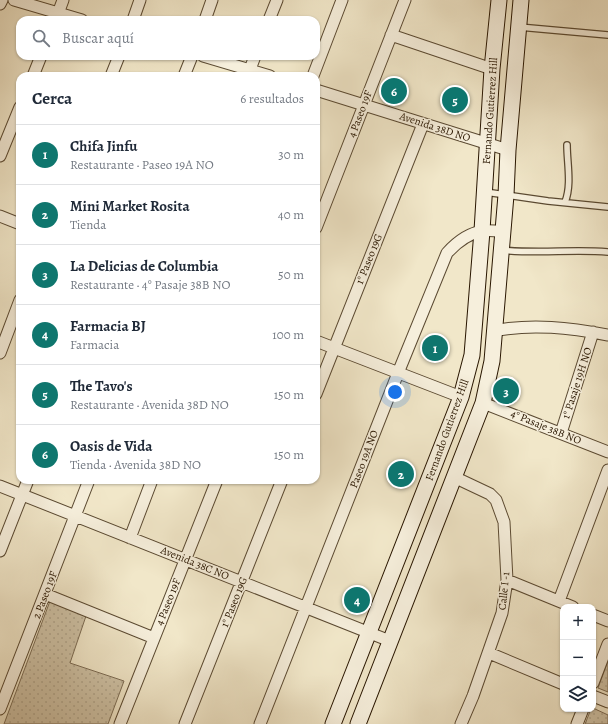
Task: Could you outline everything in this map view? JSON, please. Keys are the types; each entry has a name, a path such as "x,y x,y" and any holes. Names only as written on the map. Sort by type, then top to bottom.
{"street":[{"path":"0,4 2,0"},
{"path":"14,0 54,16"},
{"path":"57,16 63,0"},
{"path":"134,16 140,0"},
{"path":"206,16 212,0"},
{"path":"271,16 277,0"},
{"path":"320,58 342,0"},
{"name":"4 Paseo 19F","path":"320,218 405,0"},
{"name":"Fernando Gutierrez Hill","path":"333,724 461,397 472,355 485,192 492,69 499,0"},
{"name":"Fernando Gutierrez Hill","path":"358,724 483,403 492,361 521,0"},
{"path":"391,35 492,69"},
{"path":"35,72 39,60"},
{"path":"113,72 117,60"},
{"path":"186,72 190,60"},
{"path":"214,60 246,72"},
{"path":"249,72 254,60"},
{"path":"315,72 319,60"},
{"name":"Avenida 38D NO","path":"320,91 508,150"},
{"path":"0,156 16,117"},
{"name":"1° Paseo 19G","path":"320,384 423,124"},
{"path":"0,216 16,222"},
{"name":"Paseo 19A NO","path":"260,724 398,373 447,253 454,245 464,238 482,231 502,232"},
{"path":"0,353 16,311"},
{"path":"494,331 511,327 547,326 608,335"},
{"name":"1° Pasaje 19H NO","path":"561,433 593,332"},
{"path":"320,343 461,397"},
{"name":"4° Pasaje 38B NO","path":"483,403 608,452"},
{"path":"559,601 608,470"},
{"name":"Calle I -1","path":"454,477 490,494 496,500 504,522 508,580 502,613 489,653 473,696 460,724"},
{"path":"0,550 26,484"},
{"name":"2 Paseo 19F","path":"0,709 87,484"},
{"path":"130,538 150,484"},
{"name":"4 Paseo 19F","path":"120,724 215,484"},
{"name":"1° Paseo 19G","path":"185,724 280,484"},
{"name":"Avenida 38C NO","path":"0,486 390,641"},
{"path":"508,580 566,604"},
{"path":"45,594 154,638"},
{"path":"596,616 608,621"},
{"path":"596,676 608,644"},
{"path":"489,653 560,683"},
{"path":"596,697 608,702"},
{"path":"577,724 582,712"}],"lane":[{"path":"519,27 608,35"},
{"path":"565,202 568,185 567,145"},
{"path":"485,192 548,201 608,207"},
{"path":"501,250 523,252 608,252"}],"shaded area":[{"path":"50,601 86,616 70,663 124,681 108,724 4,724"},
{"path":"608,661 608,692 598,688"},
{"path":"596,709 608,715 608,724 585,724 590,712 596,712"}],"place":[{"name":"Oasis de Vida","path":"394,91"},
{"name":"The Tavo's","path":"455,100"},
{"name":"Chifa Jinfu","path":"435,348"},
{"name":"La Delicias de Columbia","path":"506,391"},
{"name":"Mini Market Rosita","path":"401,474"},
{"name":"Farmacia BJ","path":"357,600"}]}
